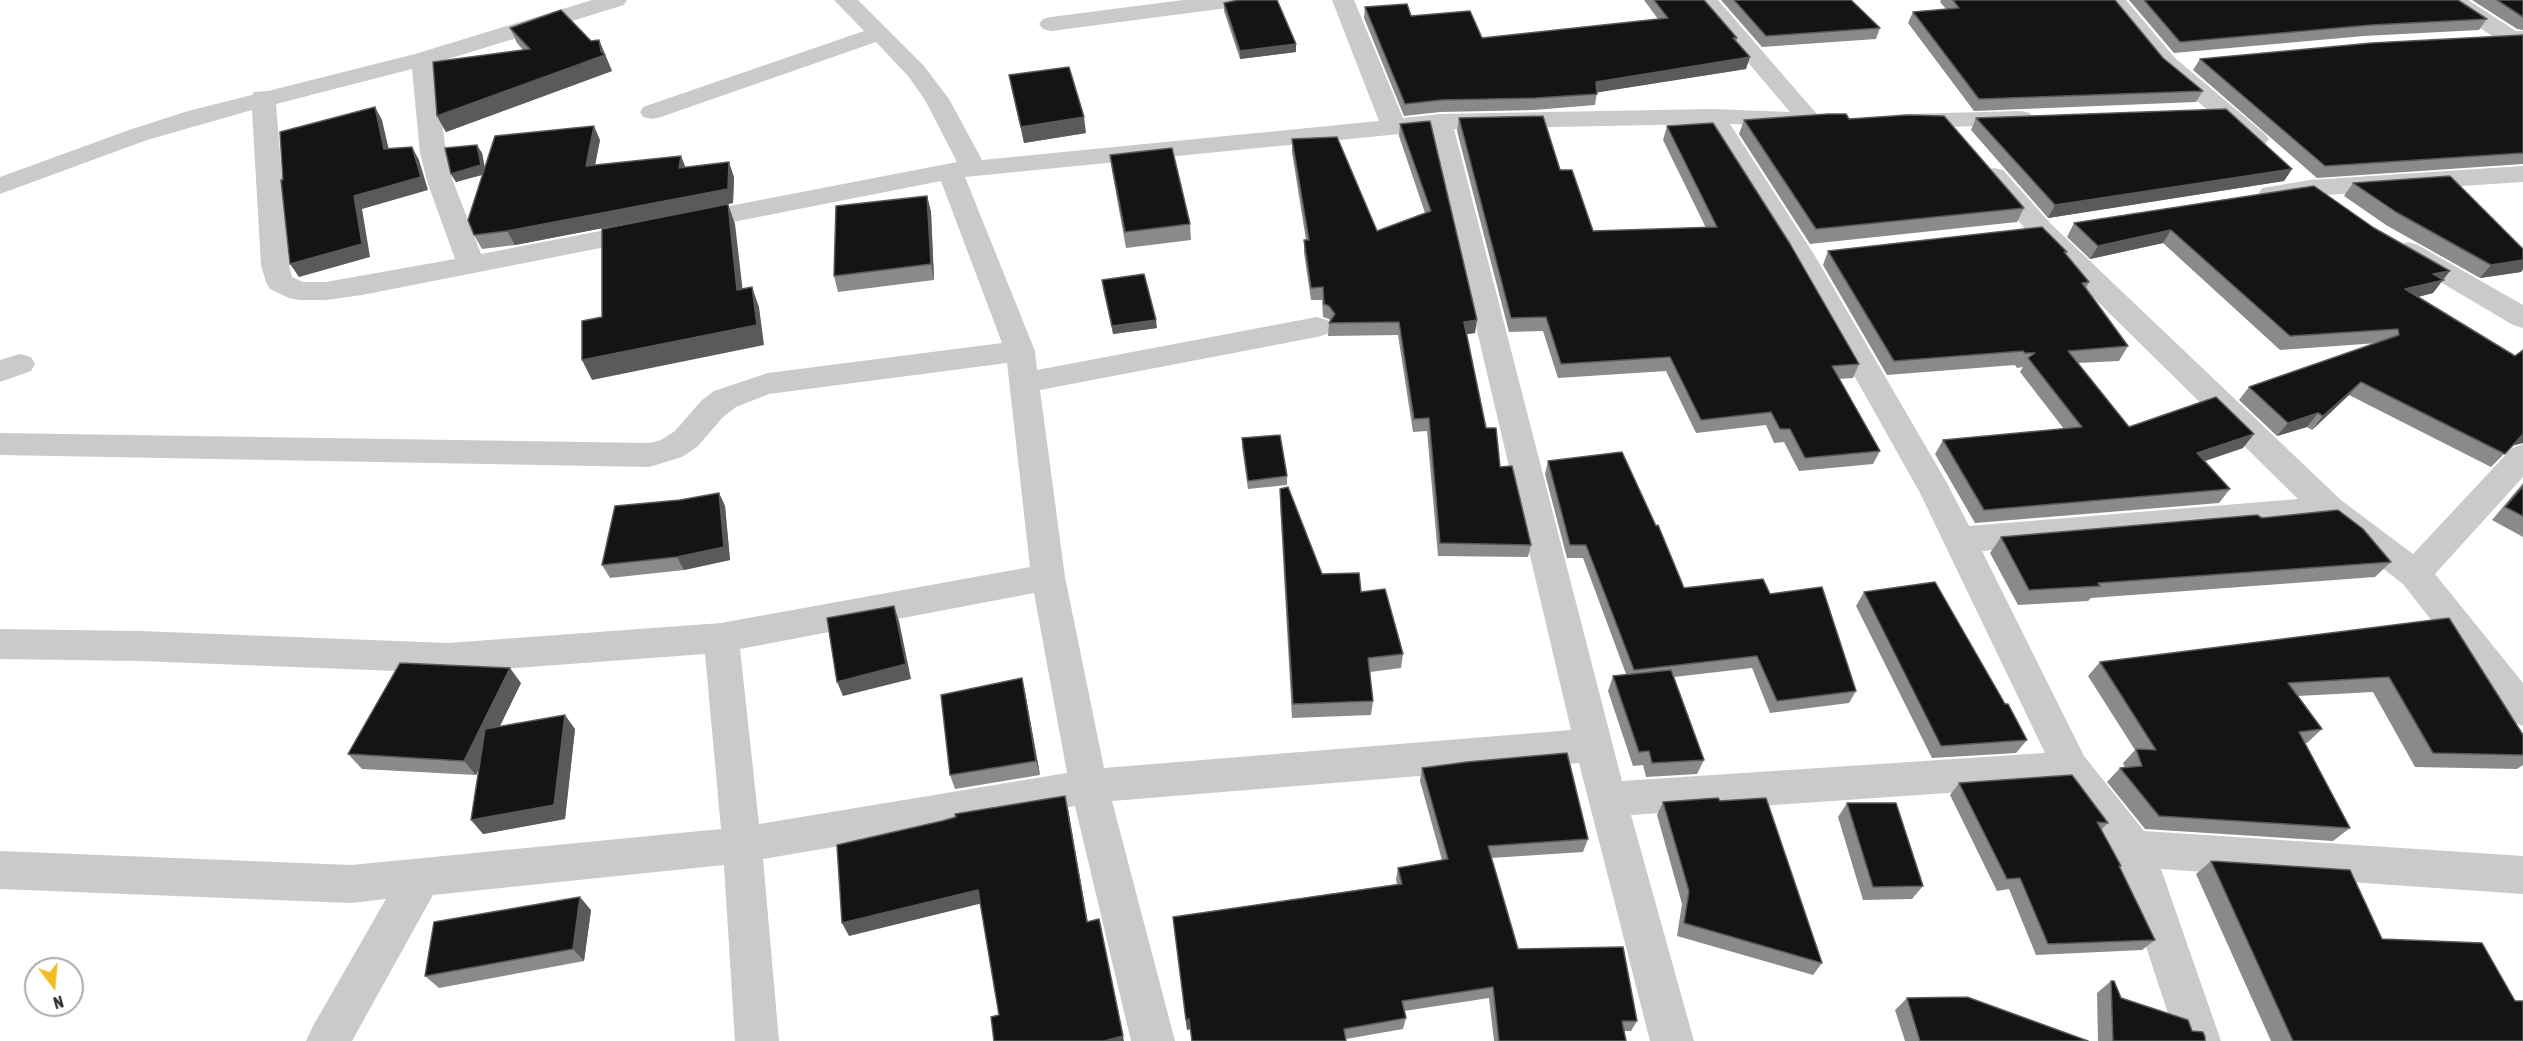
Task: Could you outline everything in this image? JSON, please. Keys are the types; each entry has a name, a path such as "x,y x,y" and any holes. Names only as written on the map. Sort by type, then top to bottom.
{"street":[{"path":"0,186 138,135 263,98 423,59 616,0"},
{"path":"845,0 916,71 937,99 962,170 1022,367 1048,577 1089,786 1153,1041"},
{"path":"1051,24 1235,0"},
{"path":"1343,0 1394,127"},
{"path":"263,98 275,266 280,282 299,291 326,291 962,170 1440,122 1712,117 1822,120 1706,0"},
{"path":"2114,0 2167,63 2225,111 2310,188 2338,207"},
{"path":"2453,0 2517,38"},
{"path":"652,112 880,33"},
{"path":"2477,40 2517,38"},
{"path":"423,59 433,153 440,181 471,264"},
{"path":"2167,63 2202,60"},
{"path":"2190,112 2225,111"},
{"path":"1712,117 1812,255 1936,492 2071,768 2134,849 2199,1041"},
{"path":"1878,121 2039,118"},
{"path":"1946,121 1971,151 2026,231 2329,509 2415,574 2523,710"},
{"path":"1440,122 1593,745 1672,1041"},
{"path":"2252,197 2310,188 2523,174"},
{"path":"2026,231 2076,224"},
{"path":"2385,238 2523,318"},
{"path":"0,444 620,456 649,454 671,449 686,439 712,409 725,399 745,390 768,384 1022,367 1317,327"},
{"path":"2415,574 2523,456"},
{"path":"1959,540 2329,509"},
{"path":"0,644 140,646 448,658 721,638 1048,577"},
{"path":"721,638 742,844 757,1041"},
{"path":"0,870 351,884 742,844 1089,786 1593,745"},
{"path":"1608,799 2071,768"},
{"path":"2134,849 2523,875"},
{"path":"328,1041 421,877"}],"building":[{"path":"1238,0 1277,0 1296,44 1240,51 1224,3"},
{"path":"1654,0 1704,0 1737,38 1733,38 1750,57 1596,82 1597,94 1441,100 1405,104 1365,7 1407,4 1411,16 1470,11 1482,38 1668,18"},
{"path":"1734,0 1851,0 1880,28 1766,36"},
{"path":"1953,0 2115,0 2163,58 2203,91 1979,99 1913,12 1959,8"},
{"path":"2144,0 2458,0 2487,19 2371,25 2180,42"},
{"path":"2497,0 2523,0 2523,17"},
{"path":"561,10 591,41 599,40 601,51 605,55 437,116 433,62 530,49 510,28"},
{"path":"2523,35 2523,153 2325,166 2200,59 2372,43"},
{"path":"1069,67 1084,117 1021,127 1009,75"},
{"path":"375,107 384,149 412,147 421,177 354,196 362,244 290,264 281,180 283,180 280,132"},
{"path":"2226,109 2292,169 2055,205 1976,118"},
{"path":"1846,114 1849,119 1908,115 1944,116 2024,208 1816,229 1744,120"},
{"path":"1543,116 1560,170 1572,170 1593,231 1717,227 1667,126 1713,123 1790,244 1859,364 1832,366 1880,451 1805,458 1790,429 1780,429 1771,412 1701,420 1670,357 1561,364 1546,317 1511,318 1459,118"},
{"path":"1430,121 1477,320 1464,322 1486,428 1496,428 1500,467 1512,466 1531,545 1440,543 1429,418 1414,419 1399,322 1329,323 1335,314 1329,306 1324,304 1323,287 1311,288 1304,240 1309,240 1292,139 1337,137 1377,231 1431,211 1400,124"},
{"path":"594,126 586,166 681,156 679,168 729,162 728,189 507,231 474,235 468,220 495,136"},
{"path":"477,145 481,165 451,174 445,148"},
{"path":"1172,148 1190,224 1125,232 1110,155"},
{"path":"2450,176 2523,249 2523,260 2491,265 2396,212 2353,183"},
{"path":"2314,186 2374,228 2450,271 2433,274 2444,280 2405,289 2515,356 2523,350 2523,434 2505,454 2361,382 2323,416 2318,413 2288,423 2249,387 2399,335 2398,329 2290,336 2171,230 2098,246 2074,223"},
{"path":"927,196 931,264 834,276 836,206"},
{"path":"728,204 737,290 752,287 757,325 582,360 582,321 602,317 602,229"},
{"path":"2042,227 2067,252 2064,252 2089,282 2082,283 2128,346 2068,351 2129,427 2216,397 2254,434 2197,453 2230,489 1984,510 1943,440 2082,427 2028,358 2035,353 2023,351 1894,361 1828,251"},
{"path":"1144,274 1156,320 1112,326 1102,280"},
{"path":"1280,435 1287,476 1248,481 1242,438"},
{"path":"1622,452 1656,526 1658,525 1684,588 1763,579 1770,594 1822,587 1856,691 1777,701 1757,656 1634,670 1586,545 1570,545 1548,461"},
{"path":"2523,486 2523,516 2505,507"},
{"path":"1288,487 1322,574 1359,573 1361,592 1385,589 1403,654 1368,658 1373,701 1293,704 1280,489"},
{"path":"719,493 724,547 677,557 602,565 615,506 680,500"},
{"path":"2338,510 2363,529 2391,562 2029,590 2001,537 2257,515 2262,518"},
{"path":"1935,582 2027,740 1941,746 1864,592"},
{"path":"894,606 906,664 837,682 827,618"},
{"path":"2449,618 2523,735 2523,755 2433,753 2389,677 2288,683 2322,729 2299,732 2350,828 2159,816 2120,768 2142,766 2136,749 2156,750 2100,662"},
{"path":"400,663 510,668 464,761 348,754"},
{"path":"1671,670 1704,760 1652,763 1649,751 1639,752 1613,676"},
{"path":"1022,678 1036,761 950,775 941,695"},
{"path":"565,715 554,805 471,820 485,729"},
{"path":"1567,753 1588,839 1488,846 1518,949 1623,947 1637,1021 1622,1021 1626,1041 1499,1041 1493,987 1402,1001 1406,1018 1344,1029 1346,1041 1192,1041 1189,1019 1186,1020 1173,917 1402,884 1398,868 1448,859 1422,768"},
{"path":"2072,775 2108,823 2097,822 2121,866 2119,866 2155,940 2048,944 2020,878 2007,879 1959,783"},
{"path":"1065,796 1087,922 1099,919 1123,1036 1104,1041 994,1041 991,1017 999,1015 978,890 842,923 837,845 942,821 956,817 955,814"},
{"path":"1718,798 1720,801 1766,798 1822,963 1684,923 1689,891 1663,802"},
{"path":"1847,803 1896,803 1923,886 1873,887"},
{"path":"2211,861 2350,870 2382,939 2482,943 2515,1001 2523,1001 2523,1041 2293,1041"},
{"path":"580,897 573,949 425,976 434,922"},
{"path":"2111,981 2114,981 2121,998 2188,1020 2192,1031 2203,1032 2205,1041 2113,1041"},
{"path":"1967,997 2088,1041 1920,1041 1907,998"}]}
